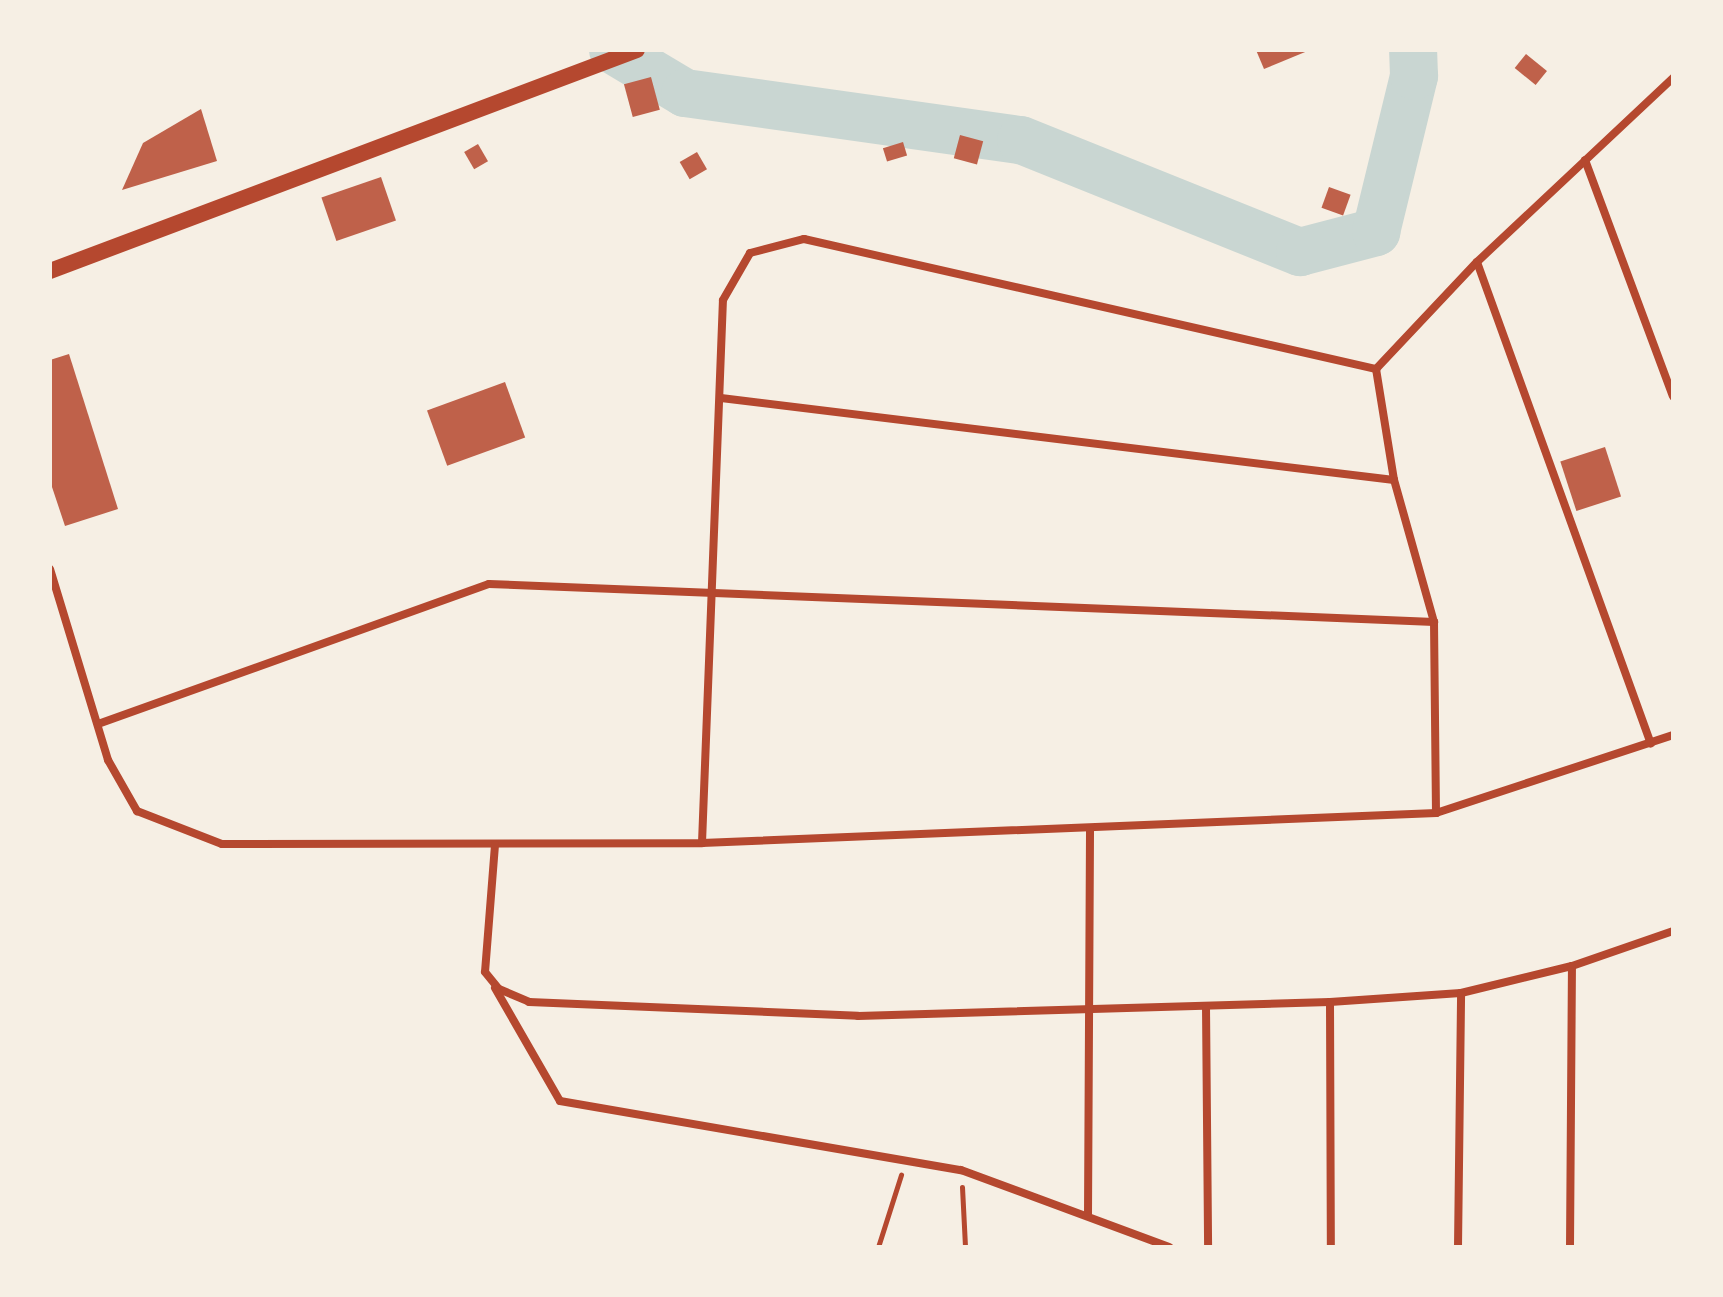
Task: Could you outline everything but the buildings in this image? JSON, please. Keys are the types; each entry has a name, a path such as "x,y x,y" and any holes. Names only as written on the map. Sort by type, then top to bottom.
{"main road":[{"path":"50,271 637,50"}],"street":[{"path":"1376,369 1477,262 1673,78"},
{"path":"1585,160 1673,396"},
{"path":"702,843 716,590 723,300 750,253 804,239 1376,369"},
{"path":"1477,262 1651,744"},
{"path":"1376,369 1394,480 1434,622 1436,813"},
{"path":"721,398 1394,480"},
{"path":"50,569 108,760 137,811 222,844 702,843 1090,830 1436,813 1673,735"},
{"path":"98,724 489,584 716,590 1434,622"},
{"path":"1088,1215 1090,830"},
{"path":"495,845 485,972 560,1101 961,1170 1169,1247"},
{"path":"485,972 499,989 529,1002 858,1016 1330,1002 1461,993 1572,966 1673,931"},
{"path":"1570,1247 1572,966"},
{"path":"1458,1247 1461,993"},
{"path":"1330,1002 1331,1247"},
{"path":"1206,1006 1208,1247"}],"path":[{"path":"878,1247 905,1162"},
{"path":"961,1170 965,1247"}],"waterway":[{"path":"613,50 685,93 1021,140 1300,252 1376,232 1414,76 1413,50"}]}
